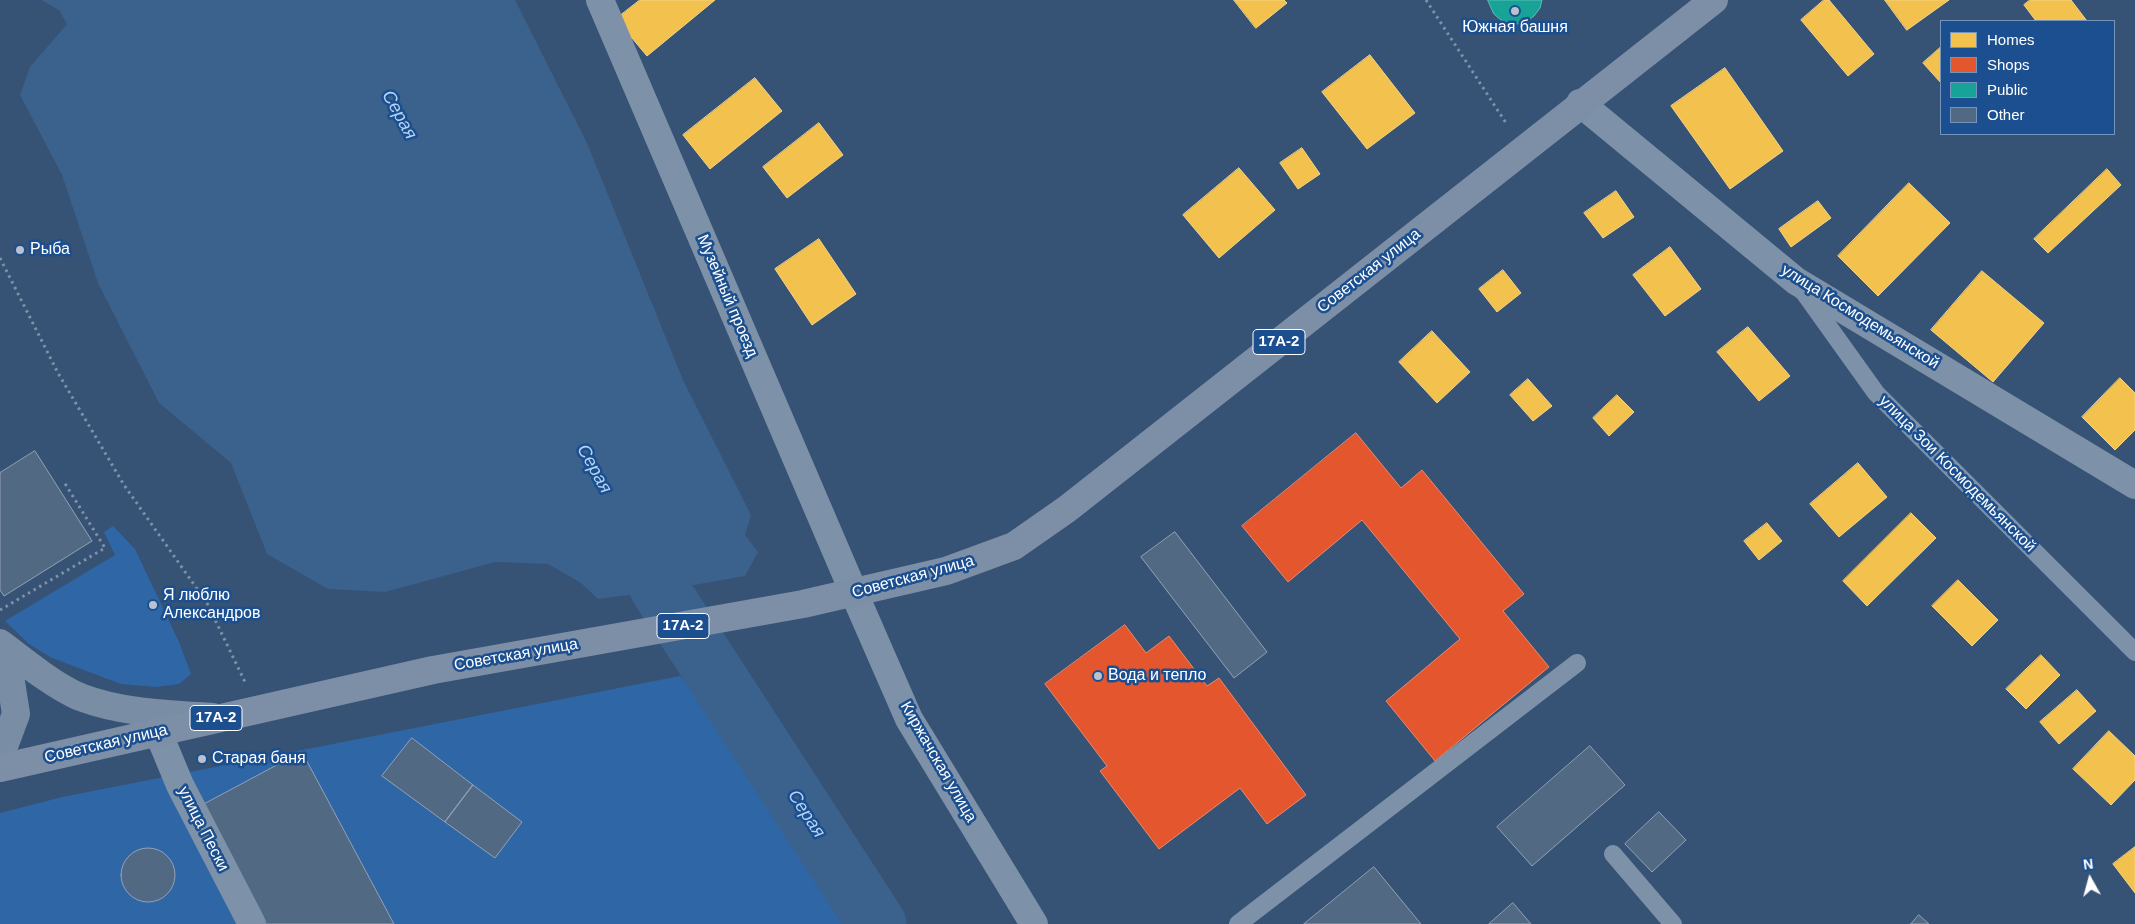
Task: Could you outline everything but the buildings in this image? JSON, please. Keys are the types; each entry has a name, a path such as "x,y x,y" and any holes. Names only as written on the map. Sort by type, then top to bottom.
{"main road":[{"name":"Советская улица","path":"0,768 433,670 803,604 854,593 946,571 1014,546 1067,509 1714,0"},
{"path":"0,643 33,669 79,696 136,712 219,718"},
{"path":"0,658 11,682 16,714 0,757"}],"street":[{"name":"Музейный проезд","path":"600,0 854,593"},
{"name":"улица Космодемьянской","path":"1580,104 1796,281 2135,485"},
{"name":"Киржачская улица","path":"854,593 910,718 1034,924"},
{"name":"улица Пески","path":"158,732 180,785 252,924"}],"lane":[{"name":"улица Зои Космодемьянской","path":"1796,281 1876,392 2135,652"},
{"path":"1238,924 1577,663"},
{"path":"1613,854 1672,924"}],"path":[{"path":"1426,0 1506,124"},
{"path":"0,258 58,373 124,485 207,603 247,685"},
{"path":"0,610 105,548 64,482"}],"shaded area":[{"path":"113,526 135,549 179,642 191,674 179,684 156,687 121,684 52,658 29,644 5,621 115,555 104,532"},
{"path":"680,676 769,757 855,924 0,924 0,813 62,797"}],"water":[{"path":"41,0 515,0 587,143 683,380 751,515 745,535 758,552 745,576 661,591 598,599 581,583 548,564 495,562 385,592 328,589 267,554 231,463 159,403 98,283 62,175 20,95 30,67 67,24 59,10"}],"waterway":[{"name":"Серая","path":"622,519 661,591 877,924"}],"place":[{"name":"Южная башня","path":"1515,11"},
{"name":"Рыба","path":"20,250"},
{"name":"Я люблю Александров","path":"153,605"},
{"name":"Вода и тепло","path":"1098,676"},
{"name":"Старая баня","path":"202,759"}]}
